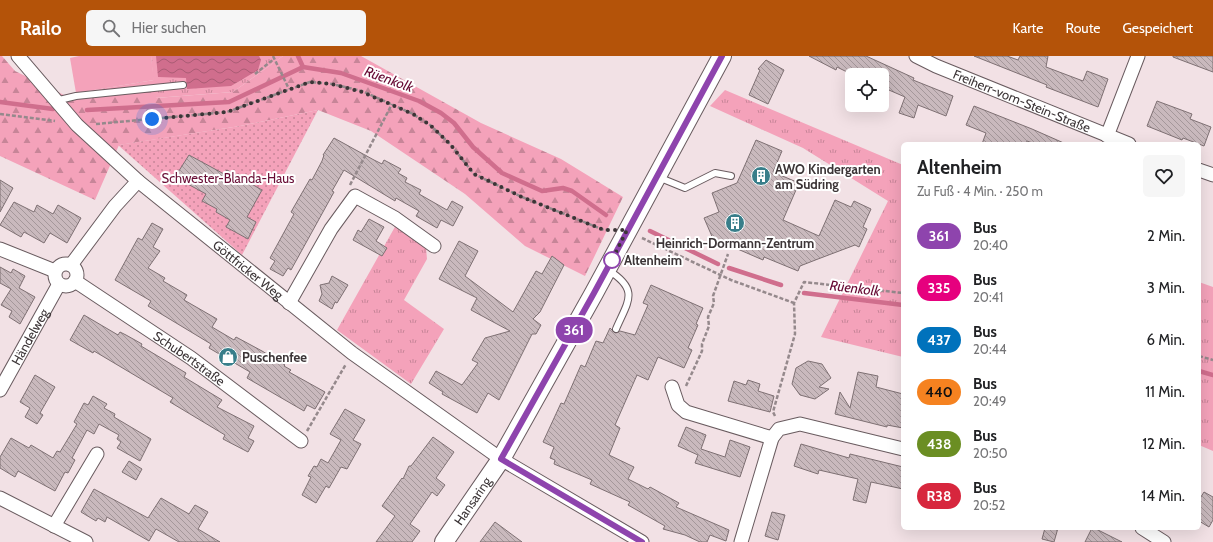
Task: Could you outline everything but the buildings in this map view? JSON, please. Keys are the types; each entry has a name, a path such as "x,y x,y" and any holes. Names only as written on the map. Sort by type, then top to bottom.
{"street":[{"name":"Göttfricker Weg","path":"18,56 77,125 138,181 352,353 501,459 642,542"},
{"name":"Hansaring","path":"444,542 501,459 607,269 722,56"},
{"name":"Freiherr-vom-Stein-Straße","path":"916,56 936,66 1124,142"},
{"path":"1107,136 1138,56"},
{"path":"1201,171 1213,175"},
{"path":"71,265 115,206 138,181"},
{"path":"289,303 331,229 355,196 395,218 434,246"},
{"path":"0,249 55,271"},
{"path":"64,264 71,265 76,271 75,281 70,285 59,284 55,279 55,271 64,264"},
{"name":"Schubertstraße","path":"75,281 191,358 301,442"},
{"name":"Händelweg","path":"0,390 59,284"},
{"path":"672,387 678,405 686,412 776,434 800,424 901,449"},
{"path":"741,542 776,434"},
{"path":"54,526 97,454"},
{"path":"0,498 86,542"},
{"path":"1145,530 1164,542"}],"lane":[{"path":"55,101 76,96 183,85"},
{"path":"656,176 685,188 715,173 731,176"},
{"path":"607,269 621,279 627,287 629,299 616,330"}],"path":[{"path":"255,74 274,57 289,89"},
{"path":"0,114 77,125 227,112 310,82 332,84 362,92 413,114 430,125 450,144 474,174 522,197 604,230 627,230 720,275 794,303"},
{"path":"355,196 349,183 392,104"},
{"path":"678,405 702,351 702,344 709,326 708,317 714,303 713,296 728,254"},
{"path":"776,434 773,412 795,334 794,303 804,282 901,293"},
{"path":"301,442 352,353"},
{"path":"1201,357 1213,360"}],"green space":[{"path":"0,56 2,56 15,71 64,95 154,80 156,98 233,92 283,56 361,56 481,123 561,159 623,197 585,276 525,246 465,194 371,131 318,110 240,126 119,145 95,200 0,156"},
{"path":"79,56 151,56 154,80 76,93 70,58"},
{"path":"151,56 283,56 233,92 155,98"},
{"path":"725,90 901,164 901,357 821,337 888,201 803,148 710,106"},
{"name":"Schwester-Blanda-Haus","path":"318,110 242,255 118,145 240,126"},
{"path":"396,225 426,248 427,259 404,300 444,329 411,384 337,330"},
{"path":"1201,283 1213,287 1213,451 1201,446"}],"water":[{"path":"156,56 259,56 261,60 258,70 231,86 187,89 186,78 158,77"}],"waterway":[{"path":"298,56 303,67"},
{"name":"Rüenkolk","path":"87,110 229,102 303,67 341,73 419,101 441,113 454,123 473,147 502,173 542,191 563,188 572,191 606,215"},
{"name":"Rüenkolk","path":"0,102 53,109"},
{"name":"Rüenkolk","path":"650,231 718,264"},
{"name":"Rüenkolk","path":"729,268 781,285"},
{"name":"Rüenkolk","path":"804,293 901,305"},
{"name":"Rüenkolk","path":"1201,372 1213,375"}],"bus line":[{"name":"361","path":"642,542 501,459 594,293 722,56"}],"place":[{"name":"AWO Kindergarten am Südring","path":"761,176"},
{"name":"Heinrich-Dormann-Zentrum","path":"735,223"},
{"name":"Altenheim","path":"612,260"},
{"name":"Puschenfee","path":"228,357"}],"route":[{"path":"152,119 227,112 310,82 332,84 362,92 413,114 430,125 450,144 474,174 522,197 604,230 627,230 612,260"}]}
